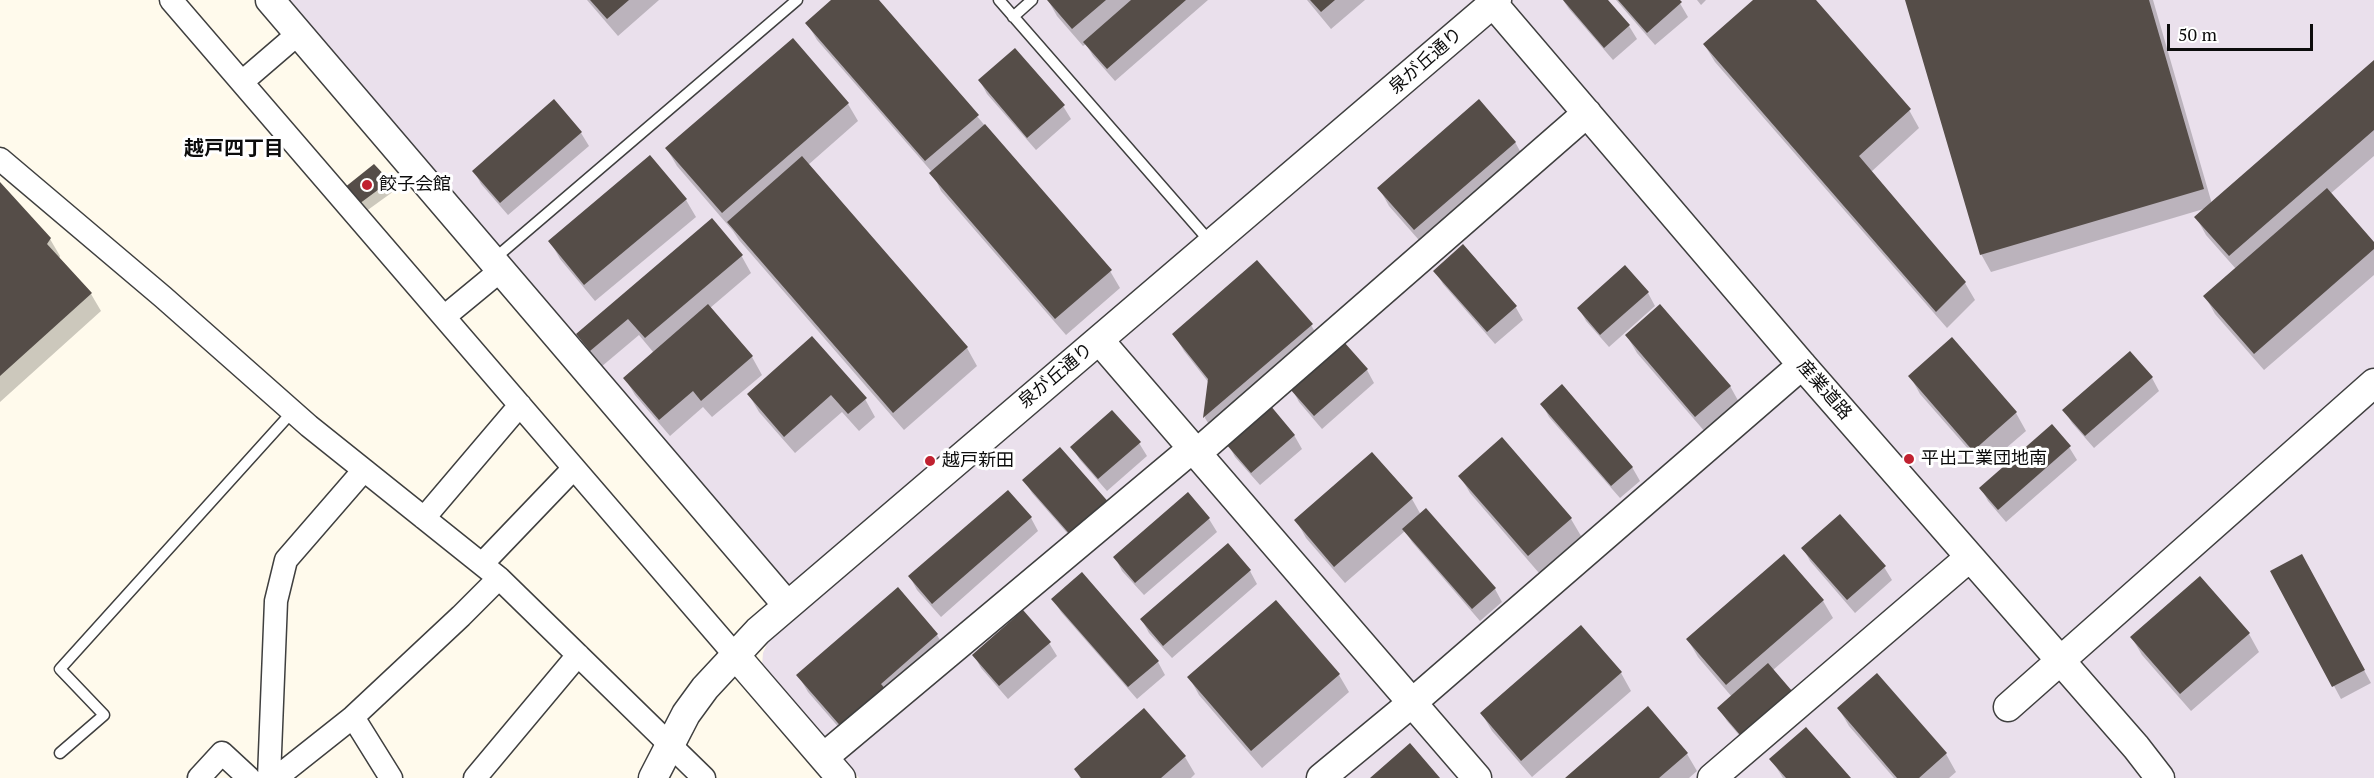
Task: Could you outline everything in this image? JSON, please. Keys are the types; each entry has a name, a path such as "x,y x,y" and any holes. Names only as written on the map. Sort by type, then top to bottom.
{"street":[{"path":"171,0 832,768 1587,113"},
{"path":"270,0 787,605"},
{"name":"産業道路","path":"1494,1 1802,365 2136,747 2160,778"},
{"name":"泉が丘通り","path":"653,778 686,714 705,688 735,655 787,605 1494,1"},
{"path":"242,82 299,33"},
{"path":"0,159 163,297 292,411 490,571 704,778"},
{"path":"444,317 497,265"},
{"path":"1099,340 1477,778"},
{"path":"1321,778 1413,702 1802,365"},
{"path":"2008,707 2374,383"},
{"path":"424,518 520,405"},
{"path":"276,778 352,717 461,616 490,571 574,468"},
{"path":"269,778 276,602 286,560 364,470"},
{"path":"1712,778 1970,557"},
{"path":"475,778 578,656"},
{"path":"352,717 391,778"},
{"path":"199,778 222,753 249,778"}],"lane":[{"path":"497,265 797,0"},
{"path":"999,0 1212,244"},
{"path":"1013,17 1032,0"},
{"path":"60,753 104,715 60,669 292,411"}],"shaded area":[{"path":"282,0 2374,0 2374,778 859,778 762,666 763,653 768,642 803,612"}],"building":[{"path":"590,0 629,0 607,19"},
{"path":"831,0 879,0 979,115 925,161 805,23"},
{"path":"1047,0 1106,0 1072,29"},
{"path":"1131,0 1186,0 1107,69 1083,42"},
{"path":"1310,0 1335,0 1321,12"},
{"path":"1563,0 1608,0 1630,25 1604,48"},
{"path":"1618,0 1680,0 1682,2 1647,33"},
{"path":"1753,0 1816,0 1911,109 1859,156 1966,282 1936,312 1703,44"},
{"path":"1905,0 2149,0 2204,189 1980,255"},
{"path":"793,38 849,103 722,213 665,148"},
{"path":"1015,48 1065,105 1027,138 978,80"},
{"path":"2374,60 2374,130 2229,256 2194,217"},
{"path":"554,99 582,132 500,203 472,171"},
{"path":"1479,99 1516,142 1414,230 1377,188"},
{"path":"985,124 1112,270 1055,319 929,173"},
{"path":"650,155 687,199 584,285 548,241"},
{"path":"802,156 968,347 893,413 727,222"},
{"name":"餃子会館","path":"374,164 390,181 359,204 344,188"},
{"path":"0,182 51,238 47,244 92,293 0,376"},
{"path":"2327,188 2374,242 2374,249 2254,354 2203,296"},
{"path":"712,218 743,255 645,338 628,319 590,351 576,334"},
{"path":"1463,244 1517,306 1487,332 1433,271"},
{"path":"1257,260 1313,324 1203,418 1208,379 1172,334"},
{"path":"1625,265 1649,292 1600,335 1577,308"},
{"path":"708,304 753,356 701,401 693,391 659,420 623,378"},
{"path":"1660,304 1731,386 1695,417 1625,335"},
{"path":"812,336 867,398 848,414 831,395 784,437 747,394"},
{"path":"1952,337 2017,412 1973,451 1908,376"},
{"path":"1344,342 1368,369 1314,416 1290,389"},
{"path":"2130,351 2153,377 2085,436 2062,410"},
{"path":"1562,384 1633,467 1611,486 1540,404"},
{"path":"1270,405 1295,435 1251,473 1226,444"},
{"path":"1112,410 1141,442 1098,479 1070,447"},
{"path":"2052,424 2071,446 1998,510 1979,488"},
{"path":"1502,437 1572,518 1528,556 1458,476"},
{"path":"1060,447 1111,505 1073,538 1022,480"},
{"path":"1372,452 1413,498 1334,567 1294,520"},
{"path":"1008,490 1032,517 932,604 908,576"},
{"path":"1188,492 1210,518 1135,583 1113,557"},
{"path":"1426,508 1496,588 1472,609 1402,529"},
{"path":"1840,514 1886,566 1847,600 1801,548"},
{"path":"1228,543 1251,570 1163,646 1140,619"},
{"path":"1784,554 1824,600 1726,685 1686,639"},
{"path":"2302,554 2365,670 2332,687 2270,571"},
{"path":"1082,572 1159,661 1128,687 1051,599"},
{"path":"2200,576 2250,633 2180,694 2130,637"},
{"path":"898,587 938,634 881,684 888,692 844,730 796,675"},
{"path":"1276,600 1340,674 1251,751 1187,677"},
{"path":"1023,610 1051,642 999,686 972,655"},
{"path":"1581,625 1622,672 1521,761 1480,713"},
{"path":"1768,663 1792,691 1741,736 1717,708"},
{"path":"1877,673 1947,753 1919,778 1897,778 1837,708"},
{"path":"1648,706 1688,753 1659,778 1565,778"},
{"path":"1144,708 1186,756 1161,778 1081,778 1074,769"},
{"path":"1806,727 1851,778 1786,778 1769,759"},
{"path":"1410,743 1440,778 1370,778"}],"place":[{"name":"餃子会館","path":"367,185"},
{"name":"平出工業団地南","path":"1909,459"},
{"name":"越戸新田","path":"930,461"}],"district":[{"name":"越戸四丁目","path":"234,149"}]}
